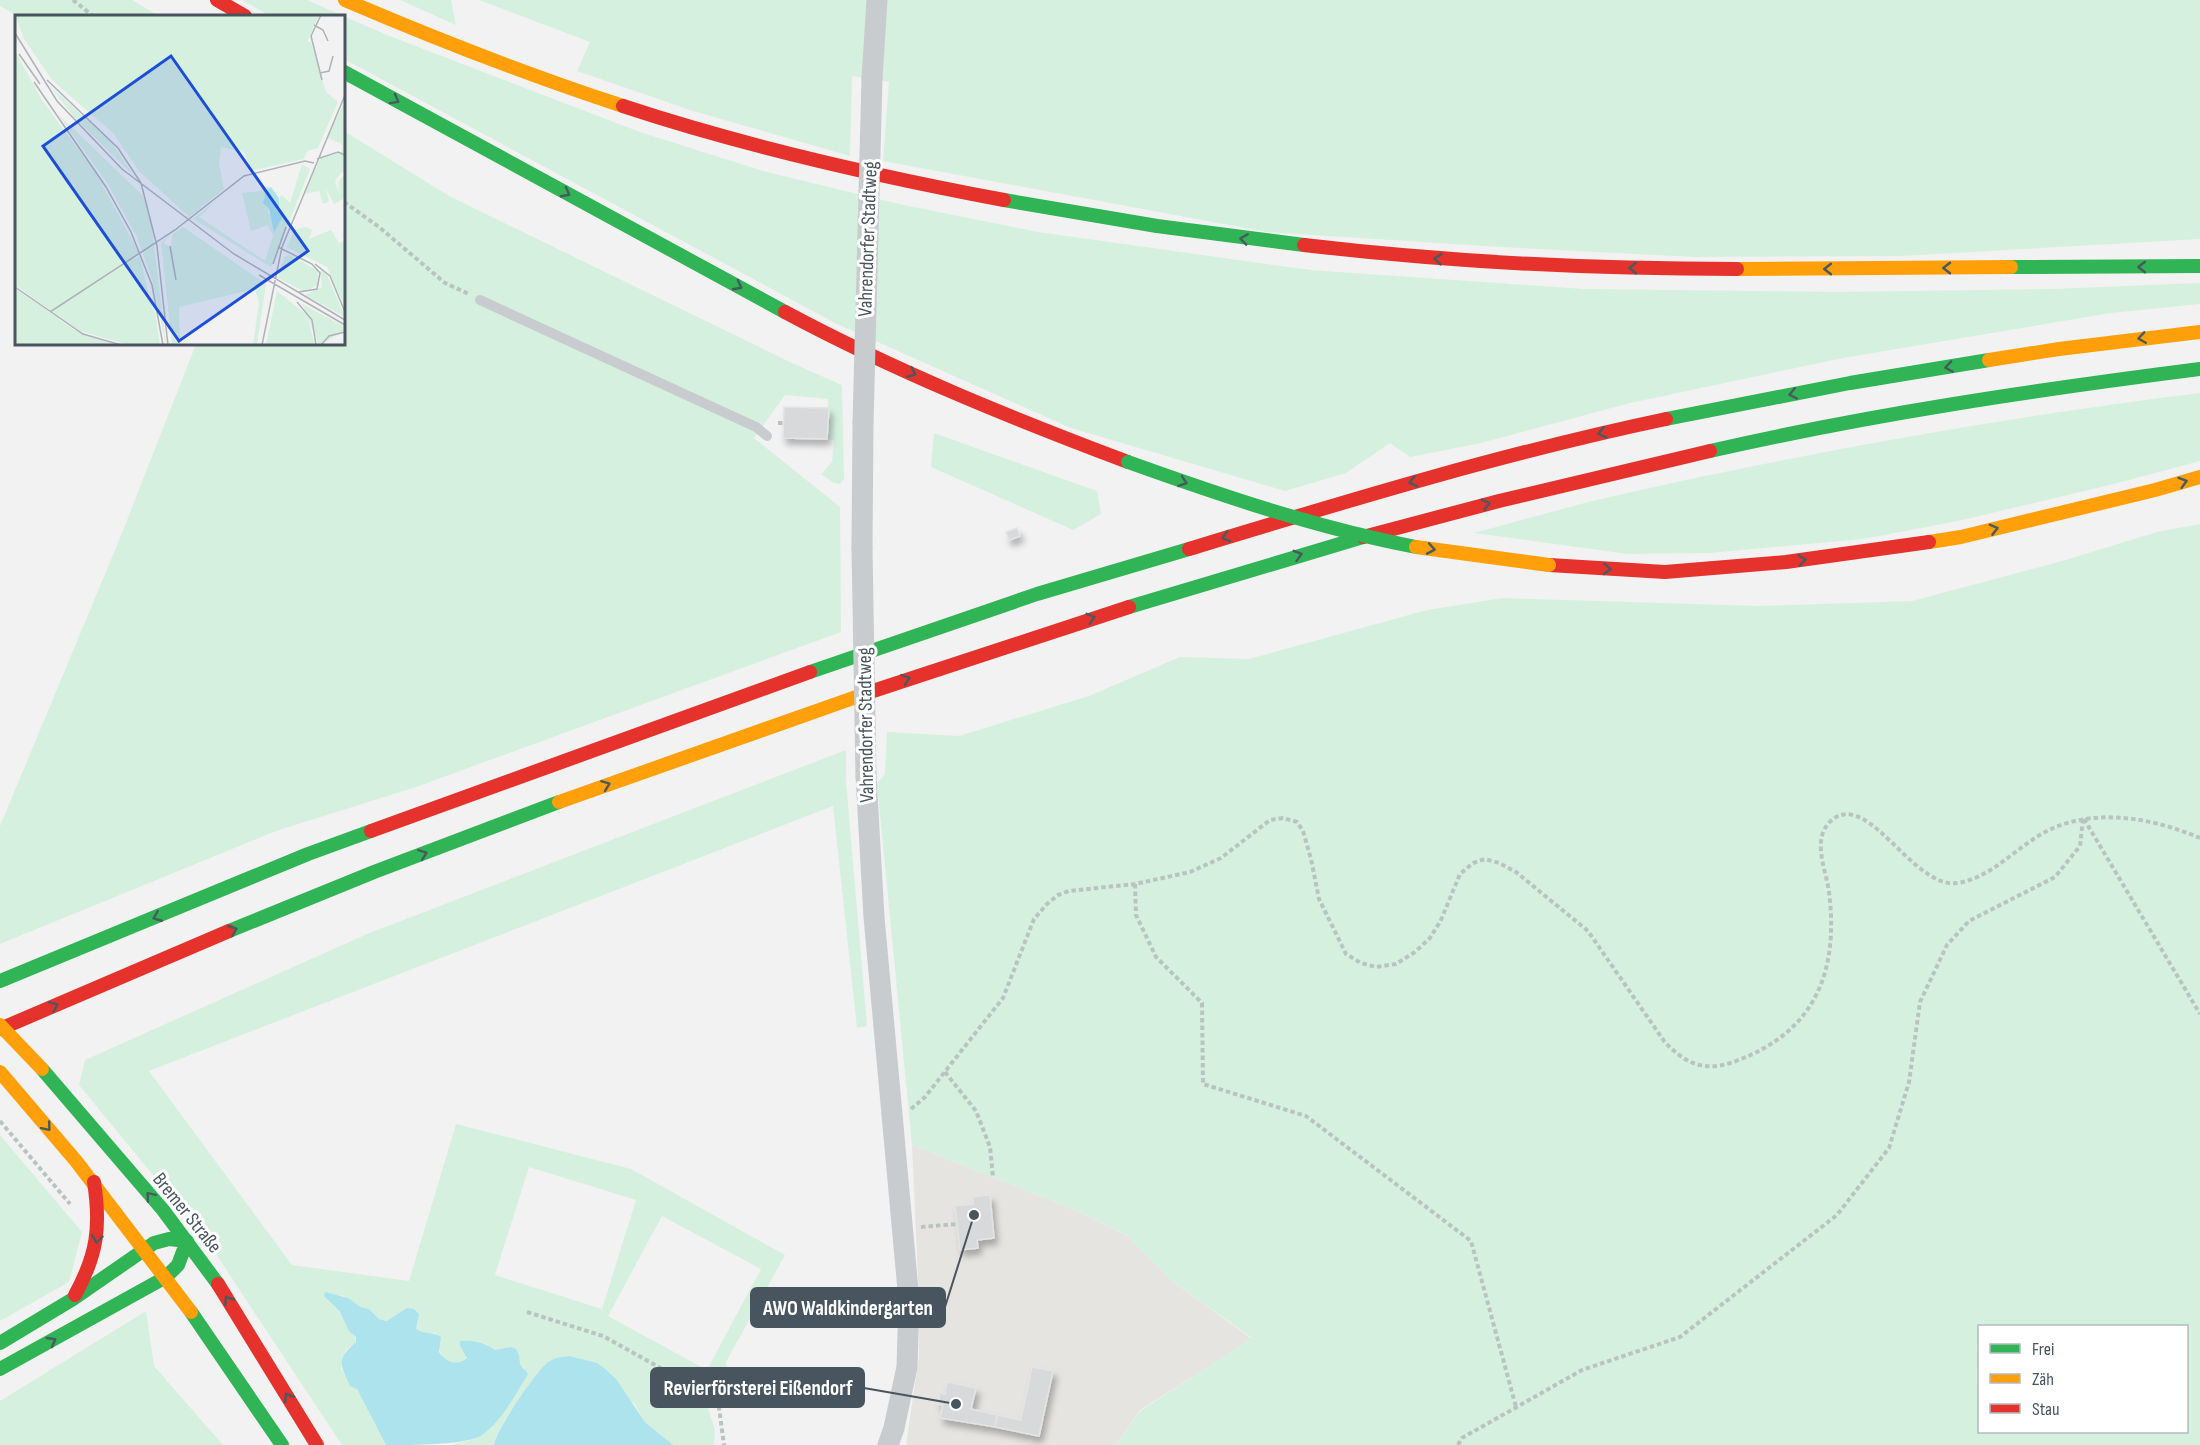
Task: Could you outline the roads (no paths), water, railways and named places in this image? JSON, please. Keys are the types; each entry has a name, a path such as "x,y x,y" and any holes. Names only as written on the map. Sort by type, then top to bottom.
{"main road":[{"path":"217,0 243,15"},
{"path":"345,0 395,23 571,90 747,144 963,194 1082,215 1243,239 1446,260 1555,266 1688,269 2200,266"},
{"path":"345,73 837,340 1010,417 1128,462 1274,512 1359,534 1442,551 1549,565 1665,572 1786,562 1961,537 2200,477"},
{"path":"0,981 308,854 734,698 1037,594 1385,490 1563,442 1850,383 2059,349 2200,332"},
{"path":"0,1027 368,874 630,775 1042,633 1283,559 1422,520 1607,474 1741,444 1873,417 2062,386 2200,369"},
{"name":"Bremer Straße","path":"0,1027 42,1069 187,1241 215,1280 317,1445"},
{"path":"5,1077 94,1182 145,1249 282,1445"},
{"path":"73,1299 90,1269 97,1245 99,1222 94,1182"},
{"path":"0,1343 73,1299 145,1249 165,1239 187,1241 178,1265 166,1277 0,1369"}],"street":[{"name":"Vahrendorfer Stadtweg","path":"877,0 872,78 862,423 866,776 874,917 909,1301 908,1367 888,1445"}],"lane":[{"path":"480,300 756,427 767,436"}],"water":[{"path":"325,1292 348,1298 361,1307 369,1309 379,1319 387,1321 407,1308 414,1309 419,1314 416,1329 441,1337 439,1352 455,1363 467,1358 460,1346 460,1341 478,1342 495,1350 510,1347 516,1349 520,1364 528,1374 501,1416 479,1437 447,1443 386,1445 357,1389 350,1386 342,1367 345,1353 356,1342 356,1337 349,1331 340,1312 324,1296"},
{"path":"569,1356 597,1363 604,1368 616,1379 645,1422 673,1445 494,1445 508,1415 547,1363"}],"place":[{"name":"AWO Waldkindergarten","path":"974,1215"},
{"name":"Revierförsterei Eißendorf","path":"956,1404"}]}
